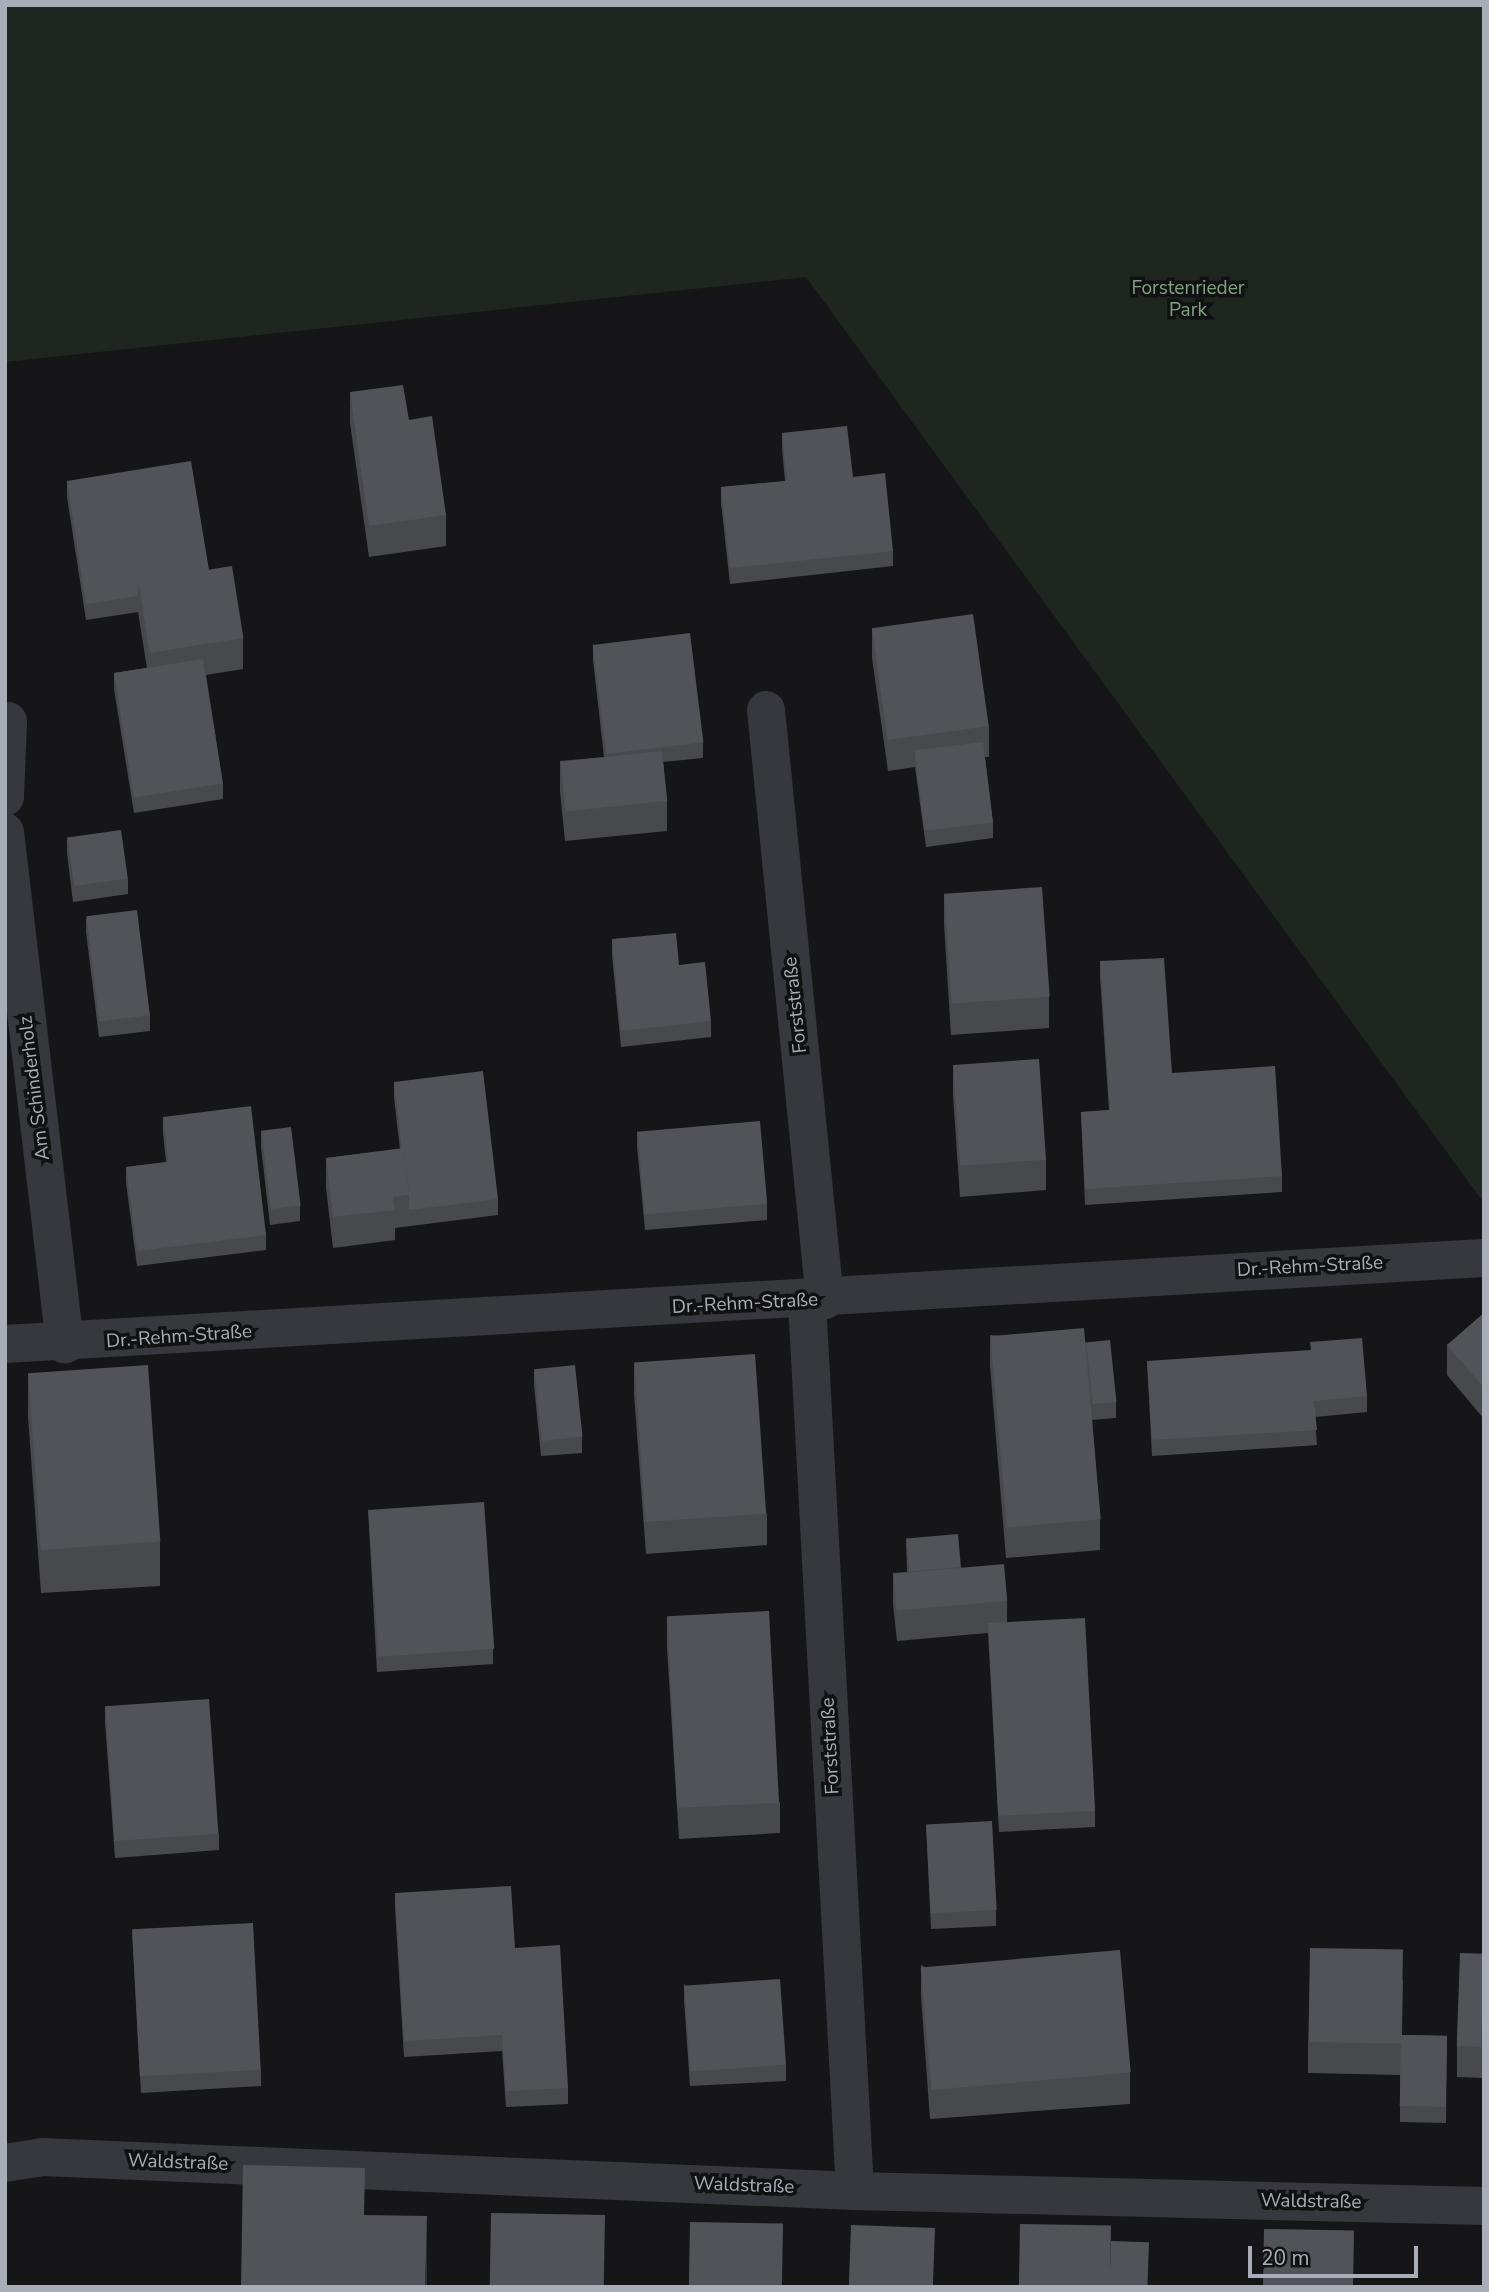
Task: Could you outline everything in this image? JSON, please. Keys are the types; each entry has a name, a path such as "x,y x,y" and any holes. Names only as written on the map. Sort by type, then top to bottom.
{"street":[{"name":"Forststraße","path":"766,710 816,1300 855,2191"},
{"path":"5,797 8,721"},
{"name":"Am Schinderholz","path":"5,832 65,1344"},
{"name":"Dr.-Rehm-Straße","path":"5,1344 65,1344 816,1300 1072,1279 1484,1258"},
{"name":"Waldstraße","path":"5,2163 42,2157 855,2191 1484,2206"}],"green space":[{"name":"Forstenrieder Park","path":"5,5 1484,5 1484,1203 806,277 5,362"}],"building":[{"path":"403,385 409,420 432,416 446,515 369,526 350,392"},
{"path":"847,426 853,477 885,473 893,551 730,568 721,487 787,481 782,433"},
{"path":"191,461 209,570 138,581 138,596 86,604 67,481"},
{"path":"232,566 243,638 150,653 138,581"},
{"path":"973,614 989,726 888,740 872,628"},
{"path":"690,633 703,742 606,754 593,645"},
{"path":"203,659 223,783 134,798 114,673"},
{"path":"983,742 993,822 924,831 915,750"},
{"path":"662,751 667,801 566,811 561,762"},
{"path":"121,830 128,879 74,886 68,838"},
{"path":"1042,887 1050,997 952,1004 944,894"},
{"path":"137,910 150,1015 99,1021 86,916"},
{"path":"676,933 679,965 705,962 711,1021 621,1031 612,939"},
{"path":"1164,958 1172,1073 1275,1066 1282,1176 1085,1189 1081,1112 1110,1110 1100,961"},
{"path":"1039,1059 1046,1160 960,1166 953,1065"},
{"path":"483,1071 498,1199 409,1210 404,1148 402,1149 394,1082"},
{"path":"251,1106 266,1235 137,1251 126,1167 168,1162 163,1117"},
{"path":"760,1121 767,1204 645,1214 637,1132"},
{"path":"291,1127 301,1205 271,1209 261,1131"},
{"path":"404,1148 409,1195 393,1197 395,1210 333,1217 326,1158"},
{"path":"1484,1313 1484,1388 1447,1345"},
{"path":"1084,1328 1101,1519 1007,1527 990,1336"},
{"path":"1362,1338 1367,1396 1314,1401 1317,1430 1152,1440 1147,1361 1311,1350 1310,1342"},
{"path":"1110,1340 1116,1402 1093,1404 1086,1343"},
{"path":"755,1354 766,1514 645,1522 634,1362"},
{"path":"148,1365 160,1542 41,1550 28,1373"},
{"path":"575,1365 583,1437 542,1441 534,1369"},
{"path":"484,1502 494,1649 379,1657 368,1510"},
{"path":"958,1534 961,1567 909,1571 906,1539"},
{"path":"1004,1564 1007,1601 897,1611 893,1574"},
{"path":"769,1611 779,1803 677,1808 667,1616"},
{"path":"1085,1618 1095,1811 998,1816 988,1623"},
{"path":"209,1699 218,1834 115,1841 105,1706"},
{"path":"992,1821 997,1910 931,1913 926,1824"},
{"path":"511,1886 515,1948 560,1945 568,2088 506,2091 502,2035 404,2041 395,1893"},
{"path":"253,1923 261,2070 140,2076 132,1929"},
{"path":"1310,1948 1403,1950 1401,2044 1308,2042"},
{"path":"1120,1950 1131,2073 931,2090 921,1967"},
{"path":"1460,1953 1484,1954 1481,2047 1457,2046"},
{"path":"780,1979 786,2065 690,2071 684,1986"},
{"path":"1401,2035 1447,2036 1446,2107 1400,2106"},
{"path":"243,2165 365,2168 364,2215 427,2216 425,2287 241,2287"},
{"path":"491,2213 605,2215 604,2287 490,2287"},
{"path":"690,2222 783,2224 782,2287 689,2287"},
{"path":"1020,2224 1111,2226 1110,2287 1019,2287"},
{"path":"851,2225 935,2228 933,2287 849,2287"},
{"path":"1264,2229 1354,2231 1353,2287 1263,2287"},
{"path":"1111,2241 1149,2242 1147,2287 1109,2287"}]}
